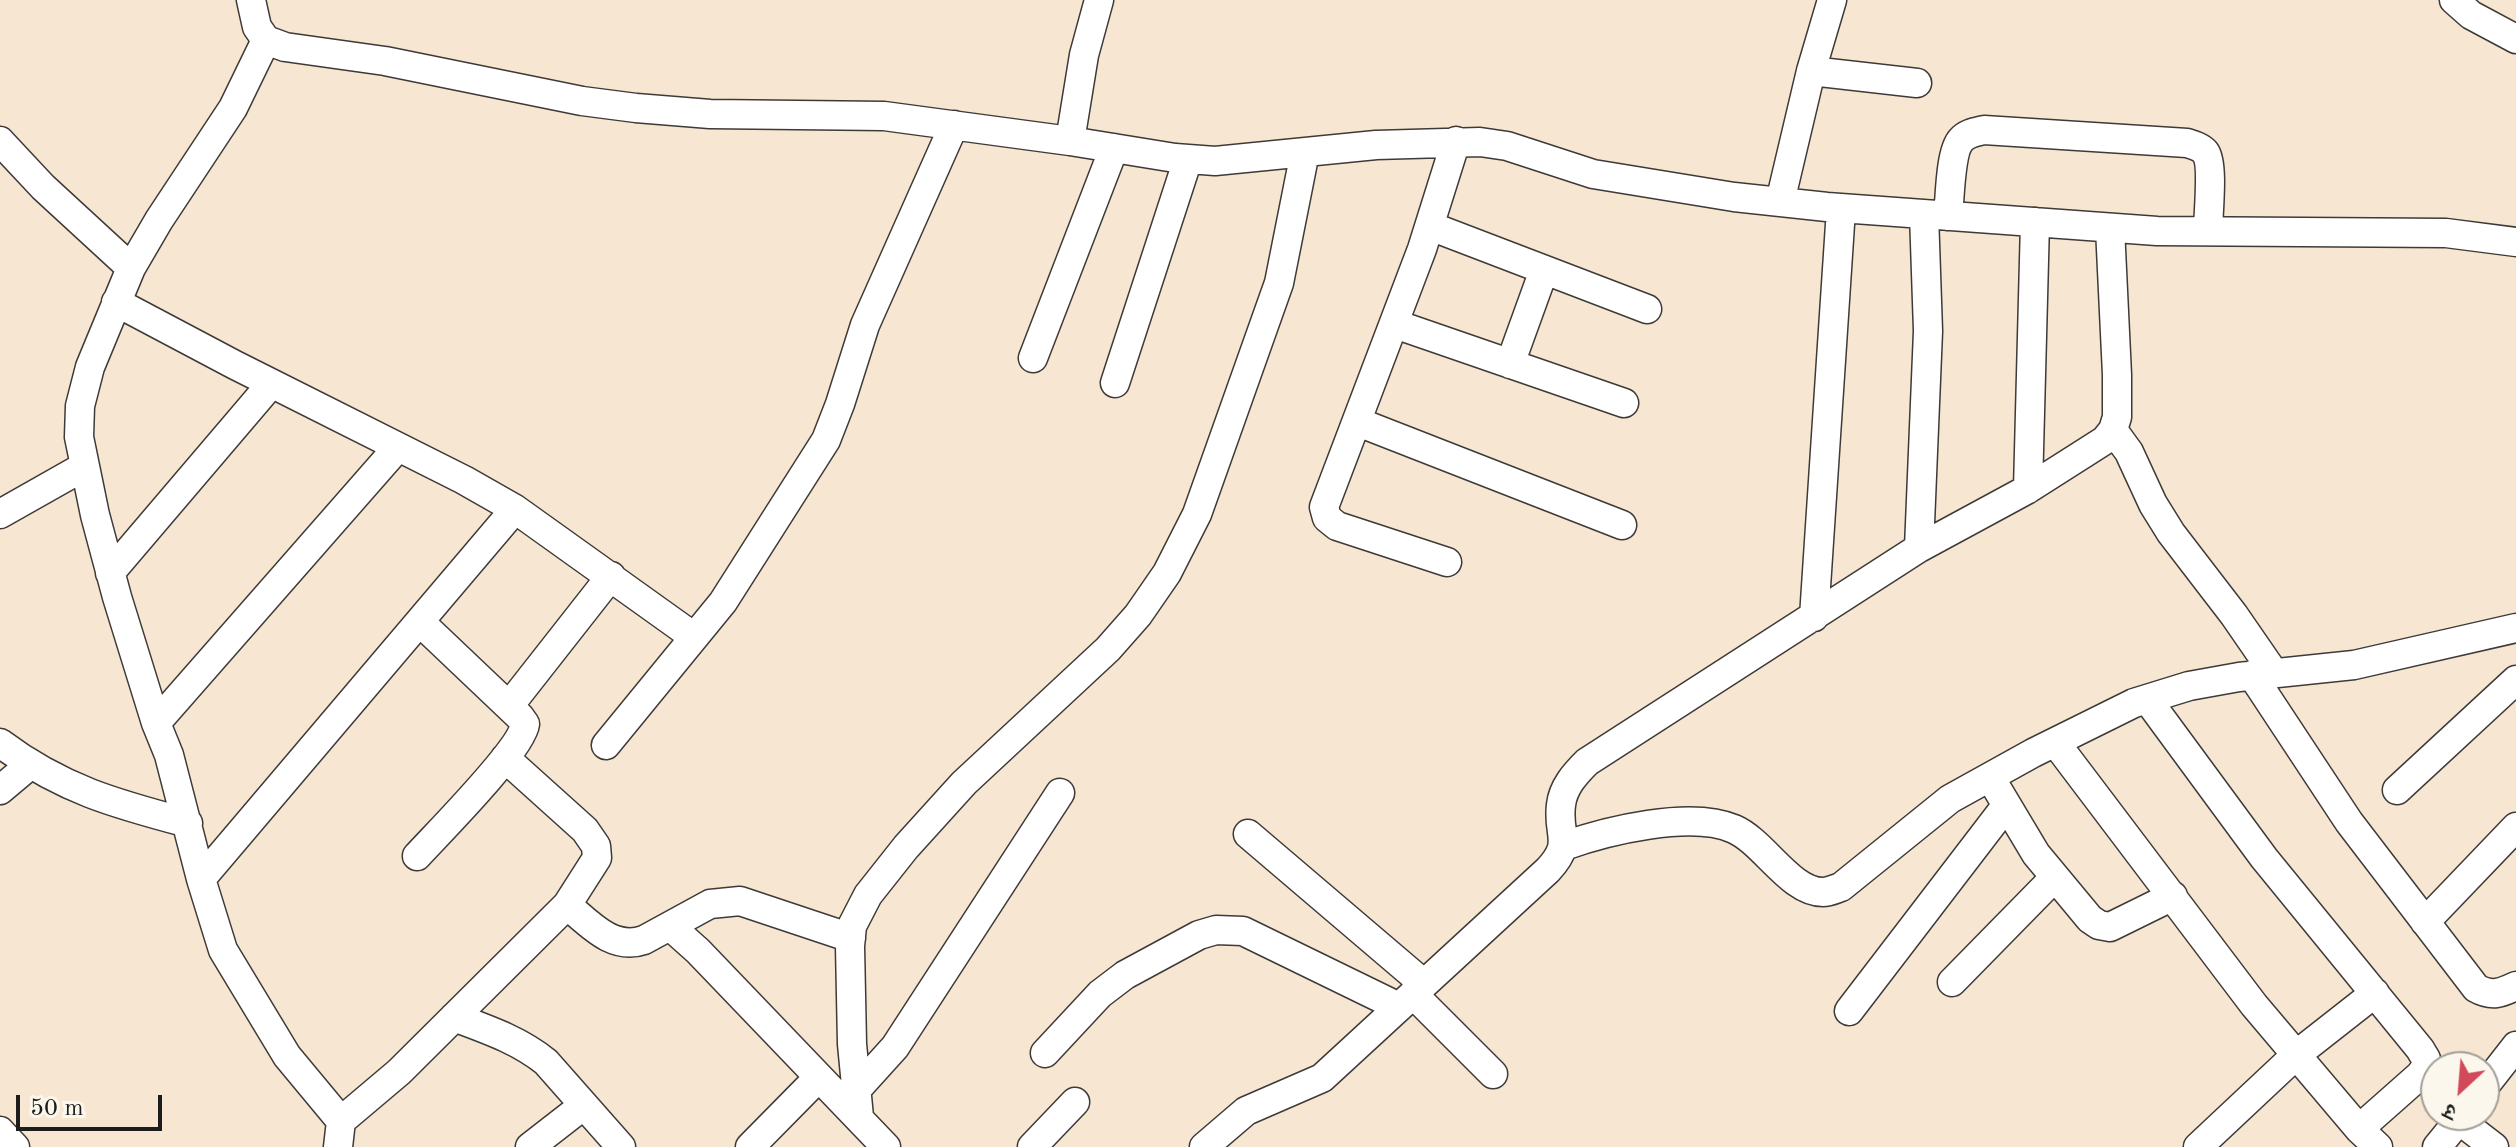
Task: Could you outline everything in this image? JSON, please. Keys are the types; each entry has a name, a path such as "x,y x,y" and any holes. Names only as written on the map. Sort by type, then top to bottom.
{"street":[{"path":"251,0 257,27 266,40 285,47 385,61 582,101 623,106 710,114 884,116 1215,161 1456,141 1507,146 1593,174 1841,209 2157,231 2446,233 2516,242"},
{"path":"1070,141 1084,55 1099,0"},
{"path":"1780,202 1811,71 1832,0"},
{"path":"2454,0 2471,15 2516,39"},
{"path":"266,40 233,108 131,268 90,367 80,406 79,437 110,573 156,723 169,755 223,950 287,1056 340,1134 567,905 597,858 596,846 585,830 505,758"},
{"path":"1811,71 1917,83"},
{"path":"606,745 723,602 826,440 865,325 954,125"},
{"path":"1919,548 1936,215 1961,139 1984,130 2196,146 2204,150 2209,161 2208,231"},
{"path":"0,141 43,187 131,268"},
{"path":"1447,562 1337,526 1327,518 1324,507 1395,324 1456,141"},
{"path":"1033,358 1114,148"},
{"path":"859,1117 852,1044 852,926 868,895 906,847 964,783 1108,649 1138,615 1167,573 1197,514 1279,283 1305,152"},
{"path":"1115,383 1188,159"},
{"path":"1814,617 1841,209"},
{"path":"2028,489 2035,222"},
{"path":"1430,226 1647,309"},
{"path":"1204,1147 1246,1111 1322,1078 1558,860 1564,846 1561,806 1567,786 1587,762 1919,548 2028,489 2105,440 2113,430 2117,417 2110,228"},
{"path":"1510,364 1544,270"},
{"path":"116,302 515,509 694,637"},
{"path":"1395,324 1624,403"},
{"path":"110,573 271,384"},
{"path":"1358,422 1622,525"},
{"path":"2113,430 2129,452 2153,504 2171,533 2234,615 2263,674 2349,822 2476,988 2485,993 2499,994 2516,986"},
{"path":"156,723 398,447"},
{"path":"0,514 85,466"},
{"path":"201,879 515,509"},
{"path":"509,706 611,576"},
{"path":"417,856 505,758 524,734 525,724 420,622"},
{"path":"1564,846 1606,832 1684,822 1709,822 1735,829 1799,884 1825,893 1841,887 1950,799 2055,742 2147,699 2189,686 2263,674 2354,665 2511,634"},
{"path":"2397,790 2516,680"},
{"path":"2055,742 2254,1005 2369,1138 2426,1067 2426,1059 2256,847 2147,699"},
{"path":"0,743 53,778 106,801 188,823"},
{"path":"0,790 31,764"},
{"path":"1990,777 2036,854 2090,919 2099,925 2110,927 2173,896"},
{"path":"857,1089 877,1070 904,1034 1060,793"},
{"path":"1849,1011 2006,806"},
{"path":"2425,922 2516,827"},
{"path":"1248,834 1493,1074"},
{"path":"1952,982 2055,877"},
{"path":"567,905 605,936 622,944 644,940 721,901 740,901 851,938"},
{"path":"670,926 698,951 886,1147"},
{"path":"1045,1053 1100,994 1125,975 1199,935 1216,930 1243,931 1412,995"},
{"path":"2213,1142 2296,1055 2375,993"},
{"path":"454,1017 504,1036 532,1051 546,1062 621,1147"},
{"path":"2500,1066 2516,1046"},
{"path":"750,1147 819,1077"},
{"path":"1032,1147 1075,1102"},
{"path":"530,1147 584,1105"},
{"path":"0,1131 15,1147"},
{"path":"2437,1147 2449,1131"},
{"path":"2476,1131 2494,1147"}]}
